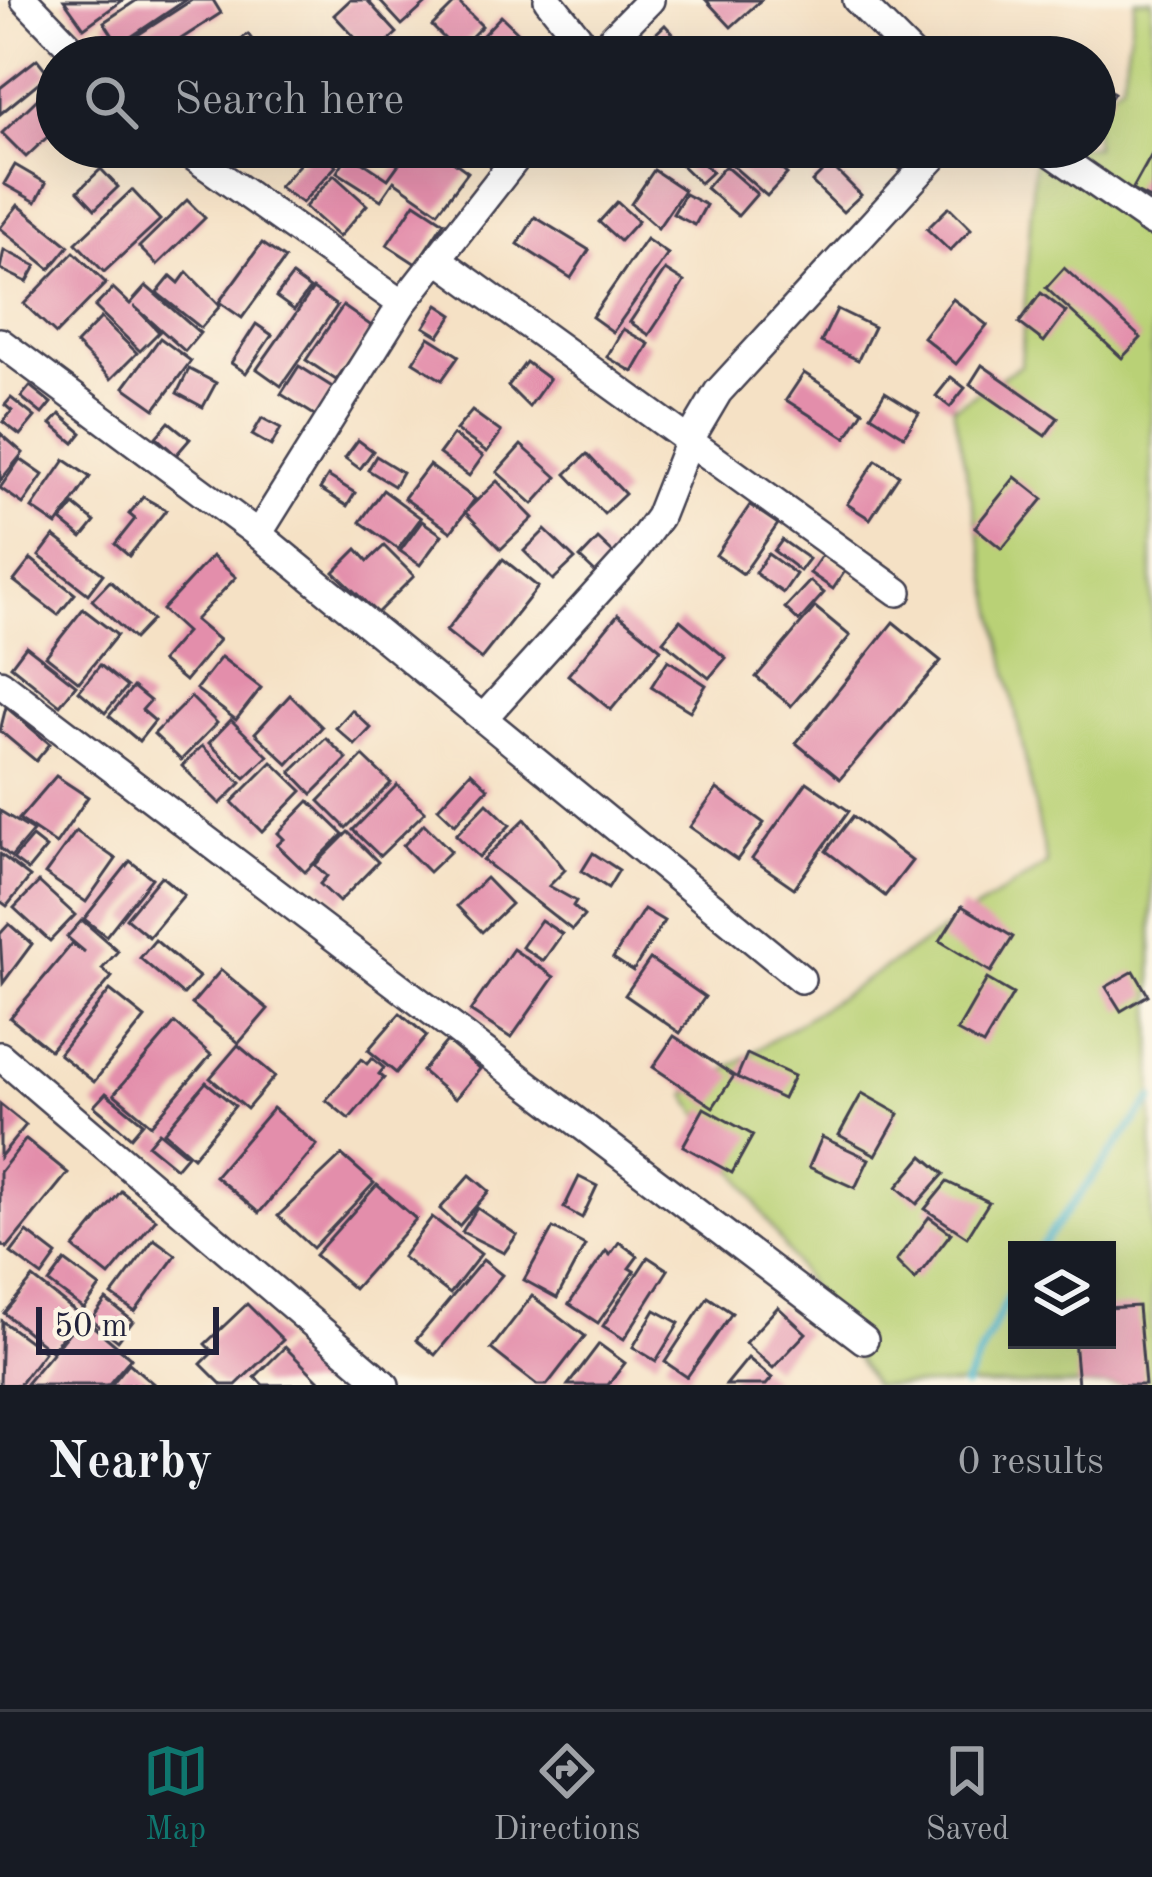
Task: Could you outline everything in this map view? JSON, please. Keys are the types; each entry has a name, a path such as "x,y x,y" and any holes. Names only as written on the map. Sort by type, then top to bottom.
{"street":[{"path":"25,0 60,36"},
{"path":"548,0 577,36"},
{"path":"615,36 650,0"},
{"path":"857,0 893,36"},
{"path":"210,168 402,304"},
{"path":"258,534 402,304 509,168"},
{"path":"485,716 632,555 659,517 689,441 718,392 924,168"},
{"path":"1074,168 1152,222"},
{"path":"439,260 898,592"},
{"path":"0,342 258,534 800,979"},
{"path":"0,683 864,1340"},
{"path":"0,1056 385,1385"}],"green space":[{"path":"1135,0 1152,0 1152,1385 874,1385 686,1095 1047,864 952,403 955,407 1021,365 1034,168 1116,168 1116,87 1122,83"}],"building":[{"path":"64,0 123,0 84,28"},
{"path":"137,0 186,0 132,36 113,36 104,22"},
{"path":"192,0 213,0 221,13 185,36 136,36"},
{"path":"350,0 367,0 397,33 353,36 334,15"},
{"path":"379,0 430,0 402,25"},
{"path":"706,0 761,0 731,27"},
{"path":"457,1 482,26 472,36 442,36 432,26"},
{"path":"501,16 522,36 482,36"},
{"path":"665,25 675,36 653,36"},
{"path":"36,60 36,85 0,114 0,88"},
{"path":"36,100 36,148 26,157 2,133"},
{"path":"1152,154 1152,200 1132,190"},
{"path":"15,165 46,183 36,202 4,184"},
{"path":"296,168 334,168 302,203 279,187"},
{"path":"340,168 372,168 388,179 396,168 463,168 468,172 438,212 394,181 381,200 337,172"},
{"path":"685,168 708,168 712,172 700,183"},
{"path":"727,168 757,194 738,216 706,188"},
{"path":"735,168 780,168 787,174 767,196"},
{"path":"826,168 834,168 861,195 843,212 812,182"},
{"path":"101,169 118,187 95,209 78,191"},
{"path":"654,170 684,190 658,228 631,204"},
{"path":"334,175 367,205 339,237 305,207"},
{"path":"132,190 160,220 104,272 76,243"},
{"path":"685,194 706,205 695,225 673,214"},
{"path":"187,200 205,218 157,265 139,247"},
{"path":"617,202 638,221 620,241 599,222"},
{"path":"415,203 444,222 416,264 387,245"},
{"path":"18,205 69,246 50,269 0,228"},
{"path":"949,207 971,229 950,251 927,229"},
{"path":"535,217 589,250 571,278 518,244"},
{"path":"646,239 668,254 613,332 592,317"},
{"path":"262,243 285,259 242,318 219,302"},
{"path":"4,250 36,266 27,282 0,269"},
{"path":"74,252 106,283 56,334 24,304"},
{"path":"1064,268 1141,338 1122,358 1046,288"},
{"path":"665,270 684,282 649,335 630,322"},
{"path":"187,272 220,306 201,328 157,293 171,276 179,283"},
{"path":"292,276 310,289 294,310 276,297"},
{"path":"146,286 200,333 185,351 134,306 159,332 140,351 95,307 113,288 130,304"},
{"path":"313,289 337,306 281,386 257,369"},
{"path":"1041,293 1066,312 1044,342 1019,323"},
{"path":"953,299 987,325 956,364 923,337"},
{"path":"438,305 453,315 439,336 424,327"},
{"path":"343,306 373,327 336,380 306,360"},
{"path":"837,309 874,327 858,360 821,342"},
{"path":"101,318 137,353 111,379 76,344"},
{"path":"256,324 272,335 246,373 231,363"},
{"path":"623,329 649,344 633,372 607,357"},
{"path":"429,337 459,356 442,380 413,362"},
{"path":"160,338 191,361 155,409 124,387"},
{"path":"526,362 549,379 529,407 508,386"},
{"path":"982,365 1058,418 1045,436 970,384"},
{"path":"299,366 334,388 316,416 281,394"},
{"path":"189,369 216,383 203,407 177,393"},
{"path":"804,373 863,411 846,438 786,400"},
{"path":"951,377 965,388 950,407 936,396"},
{"path":"30,386 51,403 42,414 21,397"},
{"path":"885,392 919,413 904,436 871,415"},
{"path":"11,398 35,417 20,435 3,422 12,411 5,405"},
{"path":"472,411 501,432 487,452 456,430"},
{"path":"60,414 82,433 74,443 51,424"},
{"path":"262,418 281,428 271,446 252,435"},
{"path":"169,422 190,439 176,455 156,437"},
{"path":"0,433 23,453 0,481"},
{"path":"453,435 483,456 469,476 439,454"},
{"path":"358,440 373,451 360,469 345,458"},
{"path":"521,445 557,477 533,504 497,472"},
{"path":"587,454 625,494 604,514 566,474"},
{"path":"376,456 402,472 394,486 368,470"},
{"path":"20,459 43,475 23,504 0,488"},
{"path":"65,460 90,477 57,525 32,508"},
{"path":"876,460 899,475 870,519 847,504"},
{"path":"429,465 475,499 451,532 404,498"},
{"path":"328,476 355,493 347,506 320,489"},
{"path":"1015,477 1043,499 1002,549 975,527"},
{"path":"497,481 533,518 501,549 465,512"},
{"path":"383,490 421,518 398,549 360,522"},
{"path":"143,497 166,510 129,556 115,544 135,519 129,514"},
{"path":"74,505 95,522 82,538 61,521"},
{"path":"750,505 778,524 743,574 716,555"},
{"path":"422,521 442,535 420,565 400,551"},
{"path":"545,530 575,559 553,580 524,551"},
{"path":"54,536 103,574 88,594 39,556"},
{"path":"598,539 615,555 597,574 580,558"},
{"path":"782,540 809,559 800,571 774,551"},
{"path":"384,546 414,576 377,613 334,572 357,549 368,561"},
{"path":"768,554 796,574 783,593 755,573"},
{"path":"822,555 845,571 833,589 810,573"},
{"path":"212,556 236,577 195,620 219,640 185,681 161,661 186,632 162,610"},
{"path":"31,559 75,594 58,615 14,581"},
{"path":"503,559 538,587 481,659 446,631"},
{"path":"110,581 152,620 134,639 92,600"},
{"path":"810,581 824,593 799,621 785,608"},
{"path":"815,607 850,636 791,706 756,677"},
{"path":"83,609 117,635 79,682 46,656"},
{"path":"618,614 661,649 611,710 568,675"},
{"path":"680,620 726,658 709,678 663,641"},
{"path":"893,622 941,661 840,779 796,743"},
{"path":"26,646 76,685 60,705 11,666"},
{"path":"221,657 261,688 236,720 196,689"},
{"path":"668,660 706,685 690,711 651,687"},
{"path":"100,665 127,687 105,713 79,691"},
{"path":"133,687 150,701 142,710 155,721 139,741 109,716"},
{"path":"290,695 322,727 288,764 255,733"},
{"path":"191,697 217,723 181,760 154,734"},
{"path":"6,707 50,744 36,761 0,731"},
{"path":"352,710 371,728 355,745 336,728"},
{"path":"231,720 268,756 245,778 209,743"},
{"path":"326,738 347,759 312,794 291,772"},
{"path":"202,746 241,783 220,804 182,766"},
{"path":"363,756 391,783 346,828 319,801"},
{"path":"272,762 302,791 262,832 232,802"},
{"path":"471,772 488,788 455,824 438,808"},
{"path":"56,776 88,797 56,844 19,819"},
{"path":"807,782 849,811 794,888 752,859"},
{"path":"397,785 425,812 380,856 353,830"},
{"path":"717,789 764,823 737,860 690,827"},
{"path":"309,801 343,834 305,872 277,845 284,839 278,833"},
{"path":"487,803 510,825 479,857 456,835"},
{"path":"0,811 33,831 11,857 0,848"},
{"path":"853,816 912,861 885,896 826,851"},
{"path":"525,819 565,870 549,886 576,901 573,906 584,916 572,930 483,860"},
{"path":"424,824 451,851 429,872 403,846"},
{"path":"76,831 116,859 86,902 45,874"},
{"path":"348,832 378,862 339,902 320,884 327,876 315,865"},
{"path":"32,837 46,848 28,870 13,859"},
{"path":"593,853 619,870 608,888 582,871"},
{"path":"0,854 30,877 7,906 0,901"},
{"path":"130,861 152,878 106,936 84,919"},
{"path":"161,876 184,895 149,937 126,918"},
{"path":"486,878 511,904 482,932 457,906"},
{"path":"39,882 75,915 50,941 14,908"},
{"path":"962,906 1013,937 991,972 940,941"},
{"path":"644,909 664,921 633,971 613,958"},
{"path":"82,920 118,951 102,969 112,977 50,1050 10,1018 72,944 85,952 67,937"},
{"path":"541,920 562,934 543,961 522,947"},
{"path":"9,924 32,944 3,983 0,934"},
{"path":"155,940 199,977 183,995 140,958"},
{"path":"513,949 554,977 511,1038 470,1011"},
{"path":"650,959 705,997 680,1033 625,995"},
{"path":"221,970 268,1009 239,1043 192,1004"},
{"path":"1134,971 1148,995 1121,1011 1106,987"},
{"path":"987,979 1013,994 983,1045 957,1031"},
{"path":"110,990 145,1018 94,1082 59,1054"},
{"path":"400,1013 427,1036 396,1073 368,1050"},
{"path":"175,1023 211,1055 151,1125 114,1094"},
{"path":"674,1036 734,1076 713,1107 653,1067"},
{"path":"447,1041 480,1069 455,1099 422,1071"},
{"path":"238,1045 275,1076 247,1109 210,1078"},
{"path":"747,1054 794,1076 783,1099 737,1077"},
{"path":"372,1058 384,1068 379,1074 384,1078 349,1119 326,1100 361,1059 367,1064"},
{"path":"206,1082 235,1106 193,1157 164,1132"},
{"path":"106,1093 143,1123 131,1137 94,1106"},
{"path":"862,1093 899,1114 876,1155 839,1135"},
{"path":"0,1104 26,1125 0,1157"},
{"path":"273,1108 317,1145 259,1213 215,1176"},
{"path":"704,1108 753,1135 732,1173 683,1146"},
{"path":"159,1132 187,1155 176,1168 148,1145"},
{"path":"822,1137 869,1159 855,1188 809,1167"},
{"path":"26,1139 68,1173 7,1248 0,1243 0,1172"},
{"path":"342,1155 374,1183 313,1248 278,1216"},
{"path":"923,1156 944,1174 917,1204 897,1187"},
{"path":"470,1175 489,1191 459,1226 440,1209"},
{"path":"579,1177 597,1186 582,1218 564,1208"},
{"path":"947,1182 989,1202 967,1237 925,1209"},
{"path":"377,1185 416,1219 354,1289 315,1255"},
{"path":"121,1191 156,1219 109,1276 74,1248"},
{"path":"477,1208 517,1235 504,1253 462,1232"},
{"path":"432,1217 481,1254 450,1294 402,1257"},
{"path":"929,1217 951,1233 915,1280 896,1261"},
{"path":"553,1228 585,1245 557,1298 524,1280"},
{"path":"27,1232 57,1255 42,1276 11,1253"},
{"path":"154,1239 176,1255 135,1312 112,1295"},
{"path":"619,1242 638,1256 629,1268 634,1271 598,1323 569,1304 606,1251 610,1255"},
{"path":"648,1257 668,1270 624,1339 603,1326"},
{"path":"483,1260 502,1275 435,1355 416,1340"},
{"path":"65,1261 100,1287 84,1309 49,1283"},
{"path":"33,1278 80,1315 51,1351 4,1313"},
{"path":"532,1296 585,1336 547,1385 537,1385 491,1349"},
{"path":"708,1297 732,1313 687,1377 665,1362"},
{"path":"106,1300 133,1321 118,1341 91,1320"},
{"path":"247,1304 283,1340 236,1385 222,1385 201,1364 213,1352 205,1344"},
{"path":"1138,1306 1145,1385 1078,1385 1075,1349 1116,1349 1116,1307"},
{"path":"778,1307 806,1333 773,1368 745,1343"},
{"path":"655,1310 679,1323 656,1361 633,1347"},
{"path":"82,1317 131,1358 108,1385 25,1385"},
{"path":"2,1321 44,1352 19,1385 0,1385"},
{"path":"599,1344 625,1363 608,1385 568,1385"},
{"path":"285,1347 323,1385 263,1385 255,1377"},
{"path":"748,1358 772,1378 766,1385 726,1385"},
{"path":"129,1363 155,1385 111,1385"}],"waterway":[{"path":"1045,1241 1152,1099"},
{"path":"965,1385 1008,1298"}]}
